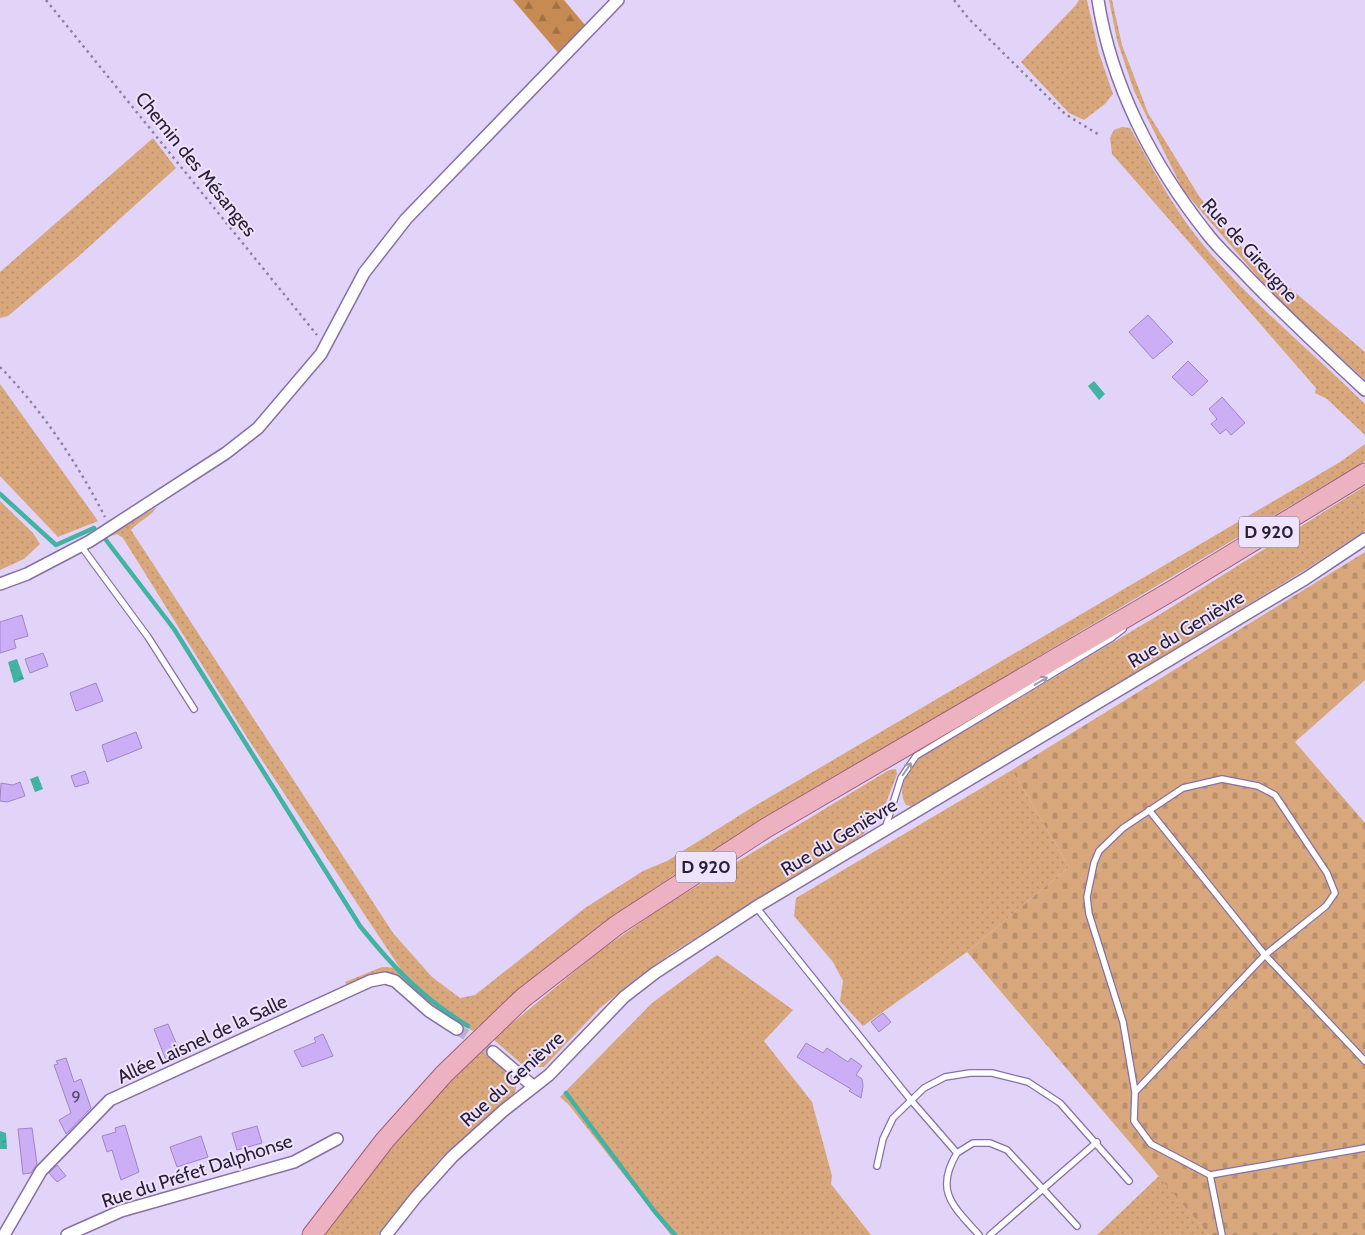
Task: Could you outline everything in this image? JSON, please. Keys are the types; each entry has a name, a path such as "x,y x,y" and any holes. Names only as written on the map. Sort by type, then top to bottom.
{"main road":[{"name":"D 920","path":"312,1235 333,1205 385,1140 444,1074 523,998 617,925 766,828 1173,590 1365,473"}],"street":[{"path":"0,584 27,574 109,529 226,453 258,428 299,380 326,344 364,273 406,220 618,0"},
{"name":"Rue de Gireugne","path":"1098,0 1102,26 1129,108 1165,176 1207,234 1278,309 1365,390"},
{"name":"Rue du Genièvre","path":"386,1235 452,1157 503,1111 549,1075 624,997 655,973 756,907 1305,579 1365,539"},
{"name":"Allée Laisnel de la Salle","path":"4,1235 42,1171 110,1100 370,981 385,978 395,981 429,1011 457,1029"},
{"path":"493,1052 534,1087"},
{"name":"Rue du Préfet Dalphonse","path":"67,1235 121,1211 294,1162 337,1140"}],"lane":[{"path":"85,543 194,709"},
{"path":"884,831 901,778 916,756 1110,639 1173,590"},
{"path":"1135,1092 1265,955 1326,906 1335,893 1327,873 1275,795 1258,786 1222,779 1183,788 1123,828 1099,851 1094,863 1088,897 1089,914 1123,1022 1135,1092 1134,1121 1151,1144 1210,1174 1365,1148"},
{"path":"1149,810 1265,955 1365,1061"},
{"path":"756,907 910,1099 957,1153"},
{"path":"877,1166 883,1139 894,1118 910,1099 944,1077 970,1073 992,1073 1028,1082 1060,1103 1097,1142 1129,1181"},
{"path":"990,1235 1097,1142"},
{"path":"979,1235 952,1201 945,1185 948,1168 957,1153 973,1143 990,1143 1007,1150 1077,1226"},
{"path":"1210,1174 1222,1235"}],"path":[{"name":"Chemin des Mésanges","path":"46,0 223,218 305,323 326,344"},
{"path":"954,0 969,19 1065,114 1101,136"},
{"path":"0,368 52,431 94,496 109,529"}],"green space":[{"path":"513,0 564,0 585,25 560,55"},
{"path":"1079,0 1087,0 1099,53 1113,94 1105,104 1084,120 1069,113 1021,62"},
{"path":"1109,0 1112,0 1122,45 1148,113 1199,196 1235,241 1365,352 1365,380 1275,297 1183,190 1134,91 1117,40"},
{"path":"1122,127 1130,128 1180,214 1219,263 1259,305 1365,404 1365,435 1327,399 1315,393 1316,388 1112,154 1110,138 1114,130"},
{"path":"153,138 176,168 79,256 8,316 0,318 0,272"},
{"path":"0,384 98,521 58,537 0,476"},
{"path":"1365,444 1365,461 677,873 623,910 572,949 473,1031 437,1011 395,974 376,974 347,985 345,982 382,967 400,968 250,742 123,538 117,534 108,537 107,535 157,507 131,530 393,933 432,977 460,998 475,995 585,908 643,871 667,861 748,810 1340,462"},
{"path":"1365,486 1365,531 1305,570 914,807 906,805 902,792 903,785 912,767 921,757 1162,613"},
{"path":"0,501 33,533 40,544 24,559 0,570"},
{"path":"1365,552 1365,680 1295,742 1365,823 1365,1235 1209,1235 967,952 1069,867 1012,770"},
{"path":"896,769 897,774 881,816 861,836 673,952 637,978 600,1008 544,1067 525,1067 493,1039 597,953 664,906 889,770"},
{"path":"1012,770 1069,867 967,952 863,1026 840,1001 843,981 833,962 794,916 796,898"},
{"path":"717,955 793,1010 764,1041 812,1102 832,1176 831,1184 871,1235 671,1235 569,1105 560,1097 652,1003"},
{"path":"482,1050 511,1073 517,1082 515,1093 440,1159 378,1235 322,1235 399,1140 439,1094"},
{"path":"1159,1176 1209,1235 1097,1235"}],"water":[{"path":"1094,381 1105,394 1099,400 1088,386"},
{"path":"17,659 24,679 14,683 8,662"},
{"path":"38,776 43,789 35,792 30,779"},
{"path":"0,1131 6,1133 7,1149 0,1149"}],"building":[{"path":"1148,315 1173,342 1153,359 1129,332"},
{"path":"1188,361 1208,381 1192,396 1172,377"},
{"path":"1222,397 1245,423 1231,435 1226,429 1220,434 1211,424 1217,419 1209,409"},
{"path":"22,615 28,636 14,640 16,648 0,653 0,622"},
{"path":"43,653 48,666 30,673 25,659"},
{"path":"96,683 103,701 76,711 70,693"},
{"path":"136,732 142,748 107,762 102,745"},
{"path":"85,771 89,783 75,787 71,776"},
{"path":"20,782 25,796 7,802 0,801 1,783 13,785"},
{"path":"883,1013 891,1022 879,1032 871,1022"},
{"path":"168,1024 182,1057 167,1063 154,1029"},
{"path":"323,1034 333,1056 302,1067 294,1051 316,1042 314,1038"},
{"path":"806,1043 823,1053 827,1048 848,1062 851,1058 862,1066 856,1075 862,1079 861,1098 849,1091 851,1089 797,1057"},
{"path":"66,1058 74,1082 81,1079 91,1108 66,1134 59,1120 71,1113 54,1065 58,1064 56,1061"},
{"path":"125,1125 139,1172 121,1180 112,1150 107,1152 102,1136 116,1132 115,1128"},
{"path":"257,1126 262,1143 237,1150 232,1133"},
{"path":"32,1128 37,1164 31,1173 23,1174 18,1129"},
{"path":"201,1136 208,1157 177,1167 170,1147"},
{"path":"57,1165 66,1176 57,1182 49,1173"}],"waterway":[{"path":"0,494 56,545 94,528"},
{"path":"106,540 174,629 360,926 410,981 436,1004 468,1026"},
{"path":"566,1093 655,1212 675,1235"}],"tunnel":[{"path":"457,1029 493,1052"}]}
